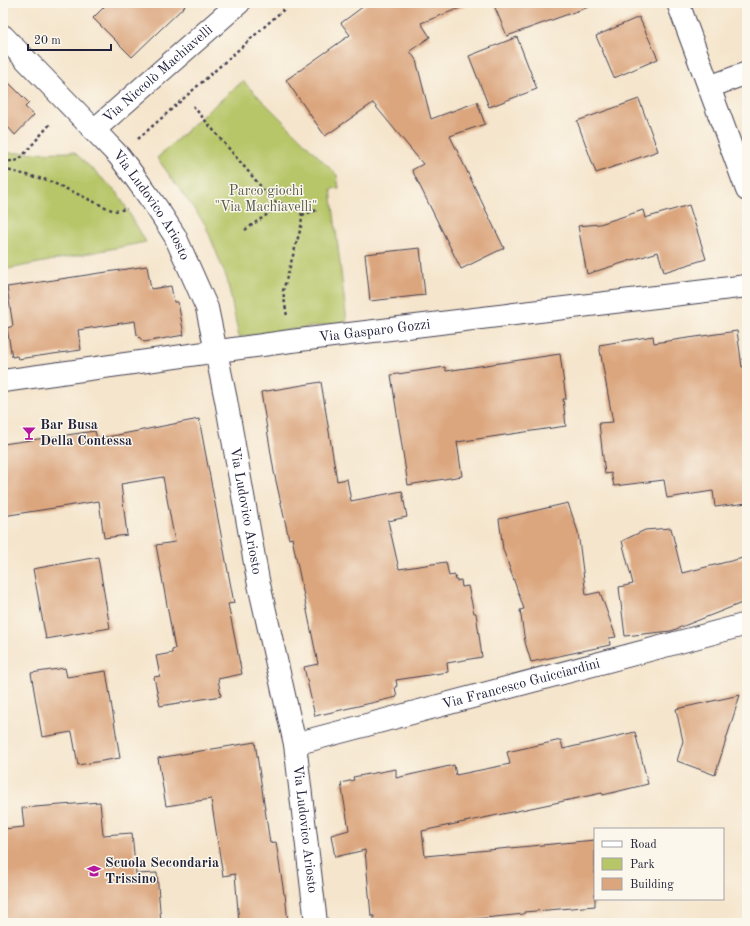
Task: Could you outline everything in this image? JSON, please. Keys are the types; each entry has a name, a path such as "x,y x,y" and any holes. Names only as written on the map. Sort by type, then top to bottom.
{"street":[{"name":"Via Niccolò Machiavelli","path":"94,130 239,3"},
{"path":"678,3 747,190"},
{"name":"Via Ludovico Ariosto","path":"3,36 118,156 157,208 175,236 207,308 258,580 295,744 316,923"},
{"path":"709,87 747,73"},
{"name":"Via Gasparo Gozzi","path":"3,381 291,341 747,286"},
{"name":"Via Francesco Guicciardini","path":"295,744 747,624"}],"path":[{"path":"118,156 291,3"},
{"path":"193,106 274,202 296,207 302,215 301,227 283,291 288,322"},
{"path":"3,162 19,160 55,118"},
{"path":"3,169 47,180 114,211 140,207 157,208"},
{"path":"245,230 282,204"},
{"path":"302,215 317,210"}],"green space":[{"name":"Parco giochi \"Via Machiavelli\"","path":"243,81 337,175 339,188 331,189 347,322 239,337 227,279 205,224 157,158"},
{"path":"74,152 117,192 146,242 3,270 3,153"}],"building":[{"path":"108,3 188,3 132,57 93,18"},
{"path":"368,3 468,3 468,5 421,23 430,37 410,51 416,60 431,119 477,102 485,124 450,136 504,248 461,269 412,170 423,164 373,103 325,136 286,80 350,35 341,23"},
{"path":"493,3 591,3 591,6 507,36"},
{"path":"639,17 658,59 614,78 596,36"},
{"path":"517,37 537,89 489,107 469,56"},
{"path":"3,77 29,103 25,107 34,115 15,135 8,127 3,132"},
{"path":"639,99 658,151 596,173 577,121"},
{"path":"689,205 706,259 664,272 658,252 587,274 578,226 600,224 643,210 645,218"},
{"path":"420,248 425,295 370,301 365,254"},
{"path":"147,266 151,289 171,286 174,302 178,302 184,335 144,342 137,335 135,321 78,330 81,350 18,359 17,356 12,357 7,328 13,326 7,287"},
{"path":"737,331 742,367 747,366 747,503 715,507 713,491 667,498 664,480 614,486 611,473 605,474 599,423 613,422 599,345 653,336 654,343"},
{"path":"560,354 566,399 563,399 566,426 457,442 462,476 408,485 391,375 445,367 446,371"},
{"path":"321,382 337,481 347,479 351,501 402,491 407,517 388,521 399,569 446,562 449,576 455,575 456,581 461,580 462,587 468,586 474,613 476,613 482,657 447,663 448,672 396,680 397,686 395,687 397,697 315,716 304,667 318,664 292,538 289,539 274,472 261,392"},
{"path":"199,419 234,603 228,604 242,674 218,679 221,696 160,706 154,677 160,676 156,656 172,653 172,650 175,649 156,545 175,542 163,477 121,484 127,535 104,538 99,501 3,516 3,444 95,431 97,439"},
{"path":"568,503 578,532 586,595 600,592 616,637 609,638 610,645 531,662 525,642 520,610 524,609 503,549 499,519"},
{"path":"671,528 682,573 747,557 747,601 671,631 625,636 619,587 633,584 622,541 645,530"},
{"path":"98,557 110,628 46,639 33,569"},
{"path":"65,668 67,677 106,671 120,758 78,765 72,732 42,737 31,673"},
{"path":"740,695 715,775 677,761 683,741 676,709"},
{"path":"635,732 648,784 603,795 602,793 422,831 425,856 594,840 595,906 524,912 524,914 436,923 374,923 374,916 371,916 365,850 335,857 331,835 349,830 341,783 354,780 353,777 396,769 396,778 454,765 456,775 510,764 507,752 561,740 563,749"},
{"path":"255,742 270,843 276,842 285,894 288,923 239,923 235,874 223,876 211,799 166,806 158,758"},
{"name":"Scuola Secondaria Trissino","path":"100,802 103,835 132,833 136,874 157,873 161,923 3,923 3,829 24,827 22,808"}],"place":[{"name":"Bar Busa Della Contessa","path":"29,433"},
{"name":"Scuola Secondaria Trissino","path":"94,871"}]}
